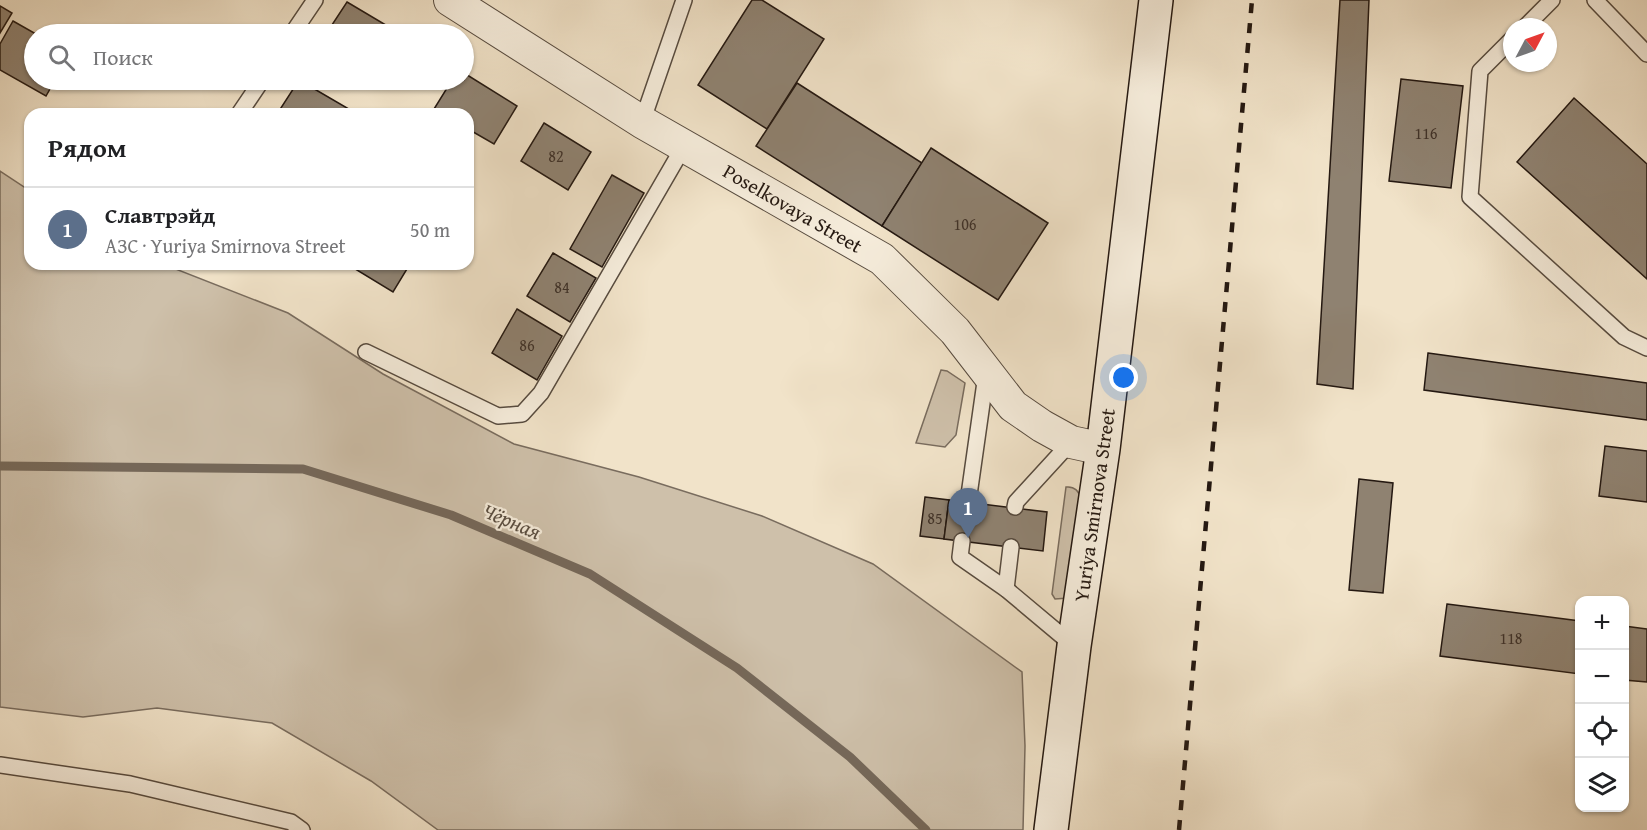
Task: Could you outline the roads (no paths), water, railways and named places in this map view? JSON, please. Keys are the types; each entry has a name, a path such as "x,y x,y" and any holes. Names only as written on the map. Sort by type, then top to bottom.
{"main road":[{"name":"Yuriya Smirnova Street","path":"1051,830 1074,646 1103,449 1156,0"}],"street":[{"name":"Poselkovaya Street","path":"450,0 642,122 882,259 955,331 1013,406 1071,442 1103,449"}],"lane":[{"path":"299,24 315,0"},
{"path":"642,122 684,0"},
{"path":"1595,0 1647,54"},
{"path":"1532,18 1548,1"},
{"path":"1503,48 1480,71 1470,197 1624,337 1647,348"},
{"path":"243,108 255,90"},
{"path":"366,352 498,416 522,414 541,393 684,146"},
{"path":"968,501 986,372"},
{"path":"1015,507 1016,502 1071,442"},
{"path":"962,542 960,557 1006,590 1074,646"},
{"path":"1006,590 1011,548"},
{"path":"0,765 130,784 291,822 302,830"}],"waterway":[{"name":"Чёрная","path":"0,466 303,469 451,515 590,574 737,668 850,757 926,830"}],"railway":[{"path":"1179,830 1252,0"}],"place":[{"name":"Славтрэйд","path":"968,538"}]}
